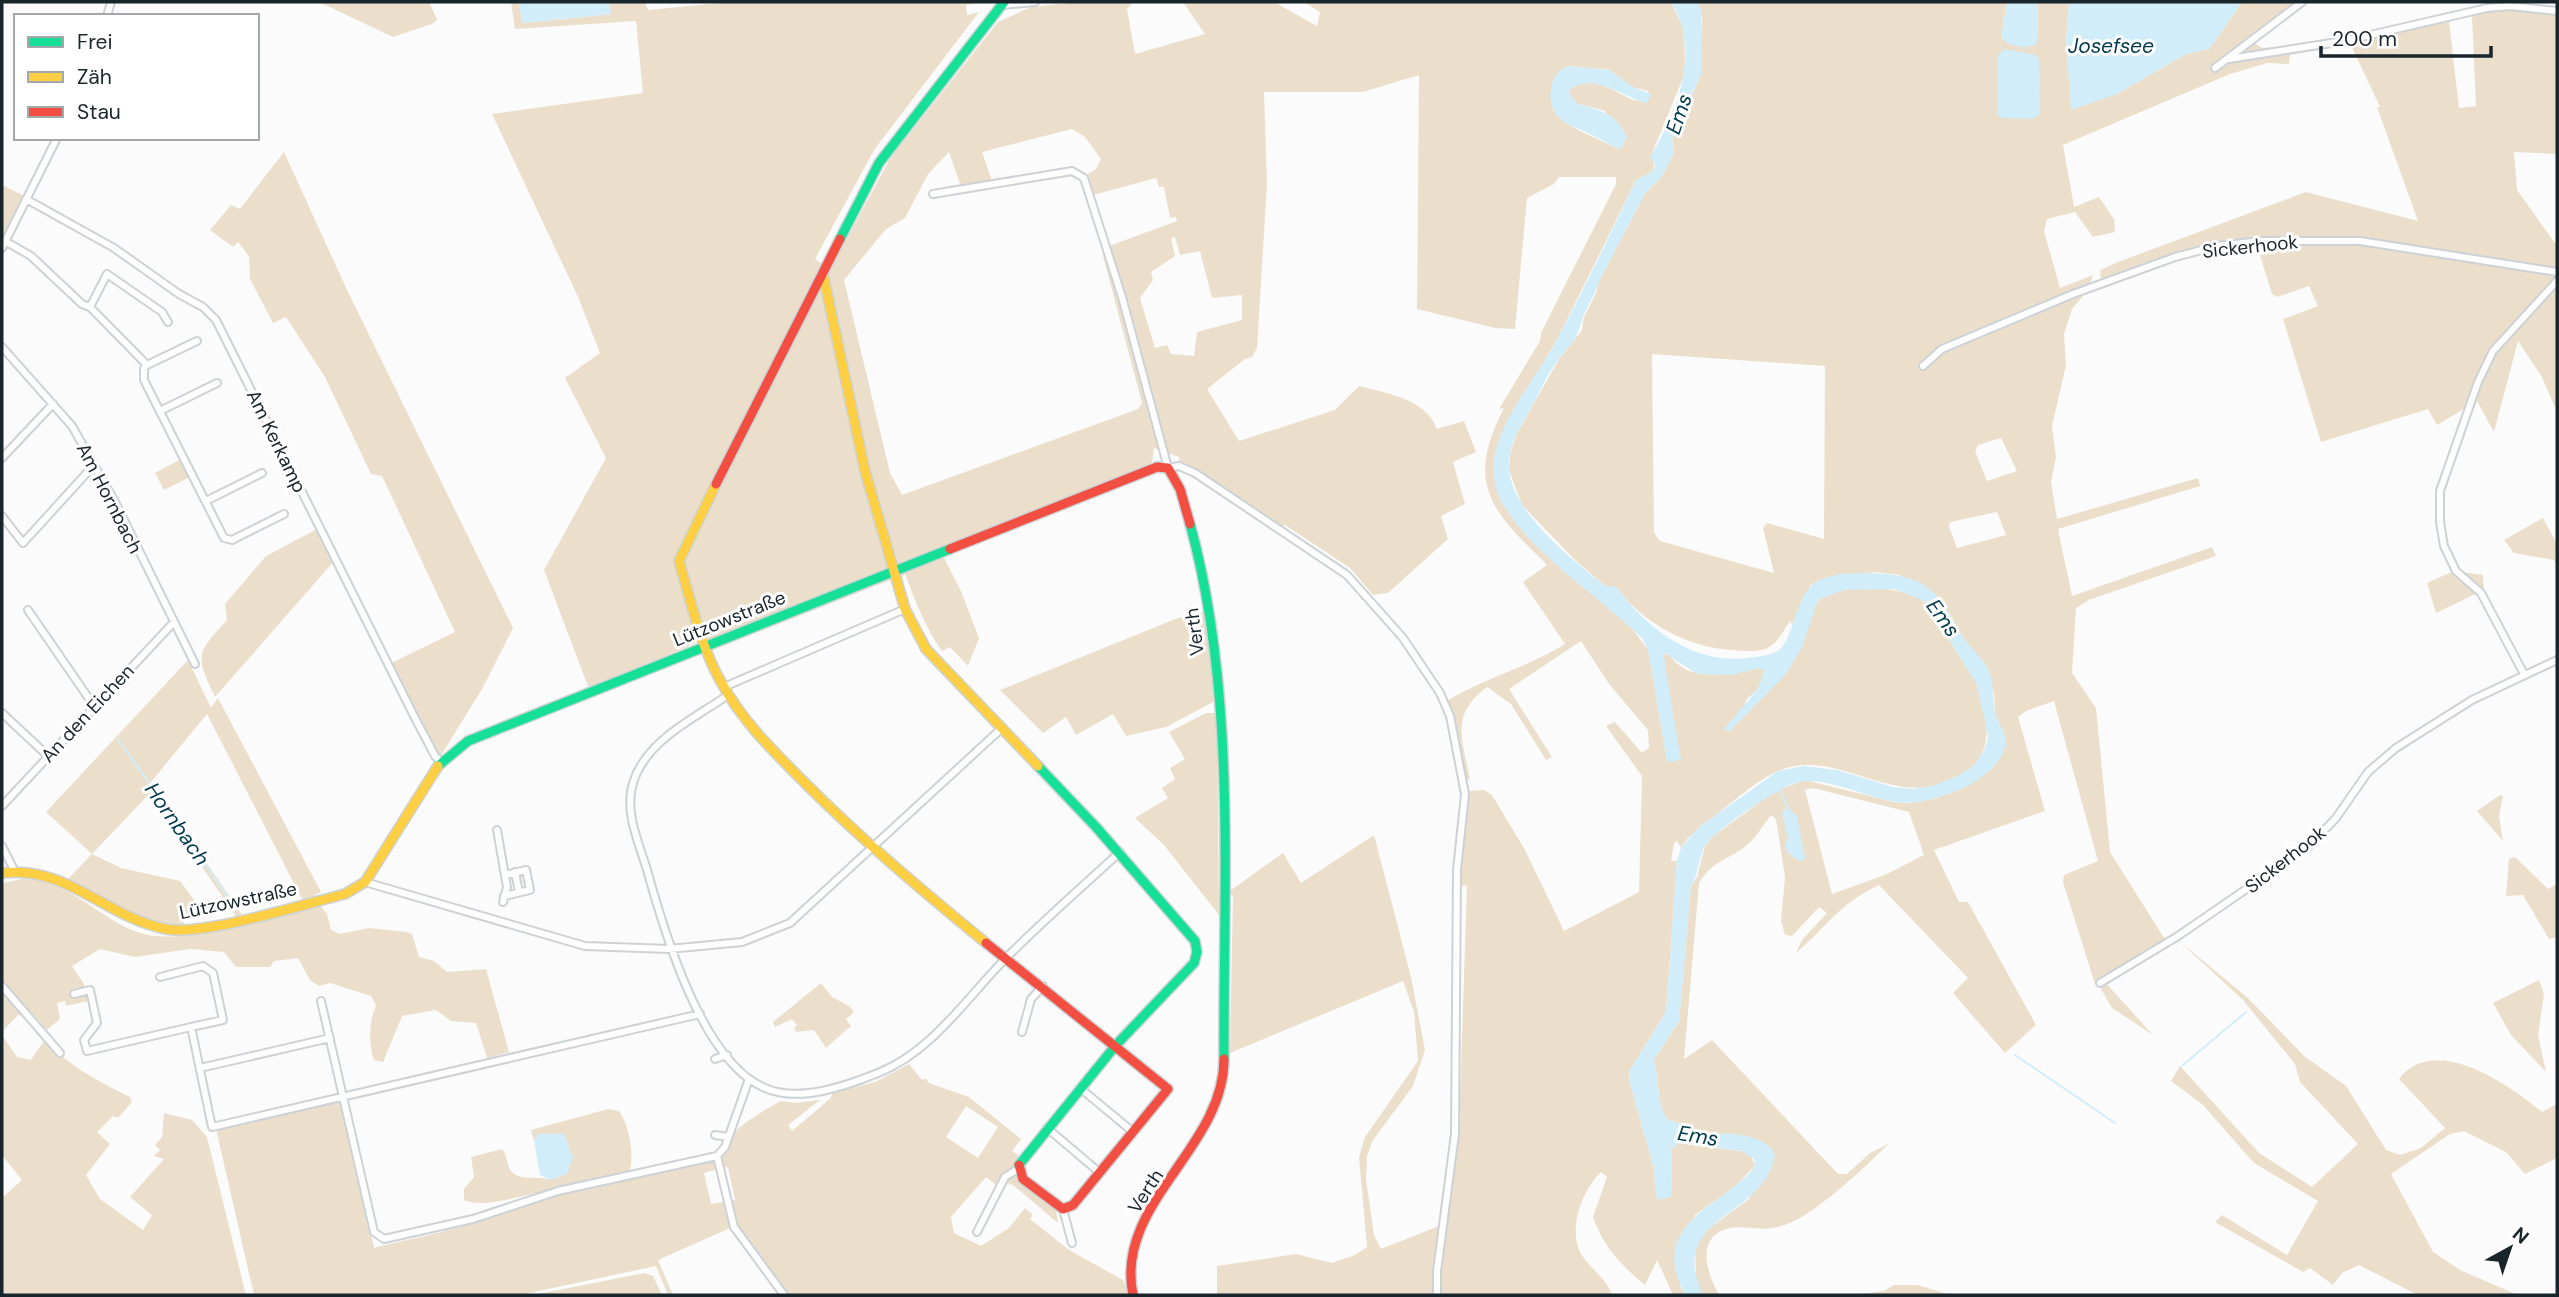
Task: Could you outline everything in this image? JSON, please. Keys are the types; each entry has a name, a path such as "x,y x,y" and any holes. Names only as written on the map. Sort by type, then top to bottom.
{"street":[{"path":"1035,2 1003,3 879,163 680,556 707,646 726,691 783,761 872,849 1168,1089 1073,1205 1063,1209"},
{"path":"2215,68 2302,2"},
{"path":"2229,60 2344,41 2487,8 2510,6 2557,11"},
{"path":"2,248 56,140"},
{"name":"Verth","path":"933,194 1072,171 1084,178 1122,297 1168,468 1180,489 1205,579 1219,694 1223,779 1224,1075 1217,1107 1207,1127 1138,1233 1128,1269 1133,1295"},
{"name":"Am Kerkamp","path":"26,199 114,248 179,294 204,307 216,320 416,720 441,762"},
{"path":"5,241 31,256 82,304 90,307 147,365"},
{"name":"Sickerhook","path":"1923,366 1942,349 2073,294 2175,257 2217,246 2261,241 2360,241 2557,272"},
{"path":"90,307 107,274 162,312 169,322"},
{"path":"823,274 866,471 905,609 926,649 1120,852 1195,942 1198,952 1194,963 1116,1045 1020,1160 1018,1169 1023,1179 1063,1209 1072,1243"},
{"path":"2524,674 2481,593 2456,571 2444,546 2440,522 2440,491 2478,382 2493,351 2557,281"},
{"path":"197,341 147,365 144,368 144,380 228,540 284,514"},
{"name":"Am Hornbach","path":"2,347 72,426 195,664"},
{"path":"160,411 217,383"},
{"path":"2,458 52,404"},
{"path":"2,516 23,543 94,465"},
{"path":"1168,468 1180,466 1195,472 1336,566 1403,638 1440,692 1450,716 1465,794 1457,870 1455,1134 1437,1271 1437,1295"},
{"name":"Lützowstraße","path":"2,873 14,870 47,874 140,923 180,931 204,928 345,894 365,882 441,762 468,741 1157,467 1168,468"},
{"path":"206,501 262,473"},
{"path":"905,609 726,691 654,748 639,767 633,783 630,813 669,949 700,1014 727,1055 749,1079 766,1089 795,1094 855,1082 882,1071 930,1040 1007,957 1120,852"},
{"path":"28,610 94,706"},
{"name":"An den Eichen","path":"2,806 174,622"},
{"name":"Sickerhook","path":"2100,983 2178,936 2309,846 2336,818 2368,772 2396,748 2472,700 2557,660"},
{"path":"2,713 48,756"},
{"path":"365,882 585,946 669,949 718,946 766,935 790,923 1002,728"},
{"path":"497,830 505,875 508,887 504,899 530,890 526,870 505,875"},
{"path":"2,846 14,870"},
{"path":"515,872 519,892"},
{"path":"74,994 90,990 97,1023 84,1040 87,1051 223,1020 212,973 203,966 160,977"},
{"path":"2,986 60,1053"},
{"path":"1022,1032 1031,999 1043,986"},
{"path":"321,1001 374,1232 384,1238 473,1219 548,1194 718,1156"},
{"path":"191,1027 212,1126 700,1014"},
{"path":"200,1068 330,1038"},
{"path":"715,1059 727,1055"},
{"path":"749,1079 728,1137 718,1156 734,1227 784,1295"},
{"path":"1080,1088 1133,1132"},
{"path":"1046,1128 1100,1172"},
{"path":"715,1135 728,1137"},
{"path":"977,1232 1005,1177 1018,1169"}],"shaded area":[{"path":"319,2 429,2 437,19 434,23 393,37"},
{"path":"511,2 519,2 522,23 611,14 609,2 645,2 648,10 730,2 986,2 966,5 967,15 979,12 874,150 815,259 830,270 891,157 998,22 1031,7 1078,2 1133,2 1127,9 1135,54 1205,34 1183,2 1274,2 1317,26 1320,12 1304,2 1671,2 1684,29 1685,73 1653,151 1654,171 1636,180 1558,338 1501,436 1494,457 1500,499 1510,515 1556,563 1629,624 1648,650 1661,655 1668,653 1687,670 1698,673 1723,674 1760,668 1765,671 1758,689 1746,700 1743,718 1794,660 1803,644 1818,601 1845,590 1875,588 1916,596 1931,609 1975,679 1986,719 1985,746 1980,757 1972,767 1947,782 1922,788 1898,786 1826,767 1802,765 1778,771 1767,777 1744,792 1688,838 1681,848 1677,841 1674,843 1671,861 1677,861 1666,1012 1630,1070 1629,1080 1653,1165 1657,1199 1671,1197 1672,1149 1678,1143 1742,1151 1750,1154 1755,1165 1737,1185 1695,1215 1680,1286 1685,1295 1673,1295 1657,1260 1645,1285 1608,1247 1593,1217 1607,1177 1601,1172 1582,1200 1576,1236 1583,1257 1603,1279 1612,1295 1440,1295 1439,1271 1459,1127 1467,885 1460,887 1468,791 1484,790 1492,795 1525,850 1564,931 1639,892 1642,776 1606,726 1615,722 1642,753 1649,748 1648,730 1609,684 1581,641 1509,689 1552,757 1546,760 1511,704 1487,687 1467,708 1463,718 1462,740 1470,780 1463,777 1445,702 1565,644 1523,582 1547,565 1511,529 1499,512 1490,495 1486,457 1504,408 1499,409 1540,341 1541,333 1616,184 1616,177 1559,177 1554,184 1527,198 1515,329 1495,328 1417,309 1419,75 1363,92 1264,92 1267,184 1257,348 1252,357 1245,359 1207,389 1239,441 1335,410 1359,386 1415,404 1424,410 1437,429 1464,421 1476,452 1453,462 1465,504 1441,516 1448,539 1388,593 1373,595 1350,568 1285,525 1281,529 1179,466 1179,457 1154,448 1152,463 940,550 961,591 979,638 968,666 950,647 942,651 925,623 905,574 898,580 890,580 700,655 698,642 589,689 544,570 606,458 565,378 600,353 579,299 492,114 643,93 636,21 515,29","holes":["1567,66 1610,70 1632,87 1648,91 1650,97 1636,101 1594,83 1577,85 1568,91 1576,103 1605,111 1619,149 1579,130 1558,116","1072,129 1085,137 1101,159 1096,169 1088,174 1093,195 1156,178 1159,187 1164,187 1170,218 1176,217 1177,221 1109,246 1111,255 1103,256 1142,403 1138,409 902,495 890,473 844,280 886,229 905,218 928,174 949,152 961,187 992,181 982,152","1175,237 1180,255 1200,251 1212,298 1242,295 1242,320 1197,332 1194,356 1171,354 1167,345 1155,348 1140,298 1153,280 1151,272 1175,256 1171,238"]},
{"path":"1697,2 2007,2 2001,37 2037,42 2038,2 2069,2 2066,44 2117,94 2186,54 2209,49 2242,2 2307,2 2255,43 2262,48 2291,46 2289,64 2267,63 2230,74 2063,145 2074,207 2099,197 2114,219 2115,232 2093,237 2075,212 2047,219 2044,231 2060,288 2093,275 2088,290 2072,309 2064,334 2066,365 2052,426 2056,457 2051,482 2057,519 2198,478 2200,486 2058,529 2072,596 2212,547 2216,556 2089,600 2076,608 2072,673 2096,708 2110,852 2166,941 2095,984 2063,882 2064,875 2098,861 2054,701 2026,711 2018,717 2045,811 1934,850 1959,902 1968,902 2036,1025 2005,1053 1953,993 1968,978 1879,885 1843,908 1796,953 1802,940 1827,913 1819,907 1792,936 1785,935 1781,921 1785,877 1776,819 1771,815 1750,843 1714,865 1699,883 1684,1059 1712,1040 1838,1174 1847,1174 1870,1153 1890,1143 1835,1193 1802,1216 1773,1228 1725,1229 1712,1238 1708,1245 1707,1262 1719,1295 1702,1295 1696,1279 1695,1247 1700,1235 1749,1199 1770,1147 1744,1136 1700,1131 1667,1119 1660,1103 1653,1061 1679,1021 1691,886 1697,877 1705,846 1712,837 1775,791 1805,780 1894,802 1910,803 1938,798 2006,739 1995,714 1994,692 1981,659 1970,650 1948,611 1899,575 1875,572 1819,580 1810,586 1792,625 1790,621 1770,647 1749,651 1715,648 1682,638 1652,622 1615,586 1605,586 1574,559 1522,505 1509,470 1510,453 1517,433 1559,359 1582,330 1584,317 1598,283 1644,195 1662,176 1674,153 1672,139 1699,79 1702,17","holes":["1652,354 1825,366 1824,539 1767,523 1763,528 1774,573 1660,541 1654,533","2001,438 2017,471 1987,481 1975,451 1978,445","1997,512 2006,535 1957,548 1949,527 1950,522","1813,788 1909,812 1924,855 1887,874 1832,894 1805,790"]},
{"path":"2486,2 2557,14 2557,154 2514,152 2517,190 2557,246 2557,412 2542,377 2518,341 2494,432 2477,401 2437,425 2428,409 2321,442 2283,319 2318,306 2309,286 2277,297 2272,294 2259,252 2263,244 2309,240 2307,237 2253,239 2198,248 2101,279 2100,270 2118,262 2306,192 2418,221 2377,107 2380,107 2350,43 2449,21 2459,108 2476,106 2472,16"},
{"path":"284,152 347,290 513,628 482,689 440,757 434,751 387,665 455,632 382,476 371,474 325,377 286,317 273,323 250,279 249,256 238,242 233,247 210,230 231,205 240,209"},
{"path":"2,185 22,195 22,200 2,243"},
{"path":"181,459 190,477 164,490 155,473"},
{"path":"2543,518 2557,544 2557,565 2554,560 2514,553 2504,540"},
{"path":"319,528 335,560 215,697 204,672 202,656 209,640 227,620 225,604 266,556"},
{"path":"2454,571 2483,575 2484,590 2436,613 2427,583"},
{"path":"1206,611 1216,695 1213,702 1166,727 1126,736 1113,714 1076,735 1066,717 1043,733 1000,690 1178,618"},
{"path":"188,660 211,708 218,698 321,892 303,901 207,714 151,782 243,916 237,918 151,792 92,854 46,812"},
{"path":"1206,713 1217,713 1219,915 1164,845 1135,818 1168,798 1162,788 1175,779 1170,768 1185,759 1169,732"},
{"path":"2500,795 2503,796 2499,816 2503,841 2477,811"},
{"path":"1374,835 1411,977 1425,1050 1413,1086 1373,1140 1367,1156 1366,1179 1374,1235 1381,1249 1439,1226 1435,1295 1217,1295 1217,1266 1296,1254 1332,1263 1355,1255 1367,1247 1359,1157 1365,1137 1418,1061 1414,1012 1403,981 1230,1053 1233,896 1227,893 1283,853 1301,883"},
{"path":"92,854 121,868 180,881 195,901 182,927 142,919 68,879"},
{"path":"2515,857 2548,889 2557,884 2557,937 2549,939 2523,895 2506,896 2509,859"},
{"path":"23,879 54,885 125,927 158,936 204,933 320,905 327,914 331,930 340,934 369,928 407,932 412,934 419,957 434,961 447,972 486,969 509,1052 487,1058 476,1023 451,1021 436,1010 402,1016 383,1062 374,1060 370,1033 376,1005 371,996 330,983 319,986 310,980 298,958 274,961 270,967 236,967 224,952 190,949 135,957 100,949 72,966 84,984 88,1001 66,1006 65,1001 57,1003 60,1019 47,1030 32,1013 18,1015 2,1032 2,883"},
{"path":"2178,940 2249,999 2304,1056 2346,1086 2386,1150 2400,1155 2421,1148 2445,1128 2399,1079 2414,1066 2432,1061 2451,1062 2492,1077 2542,1112 2557,1104 2557,1158 2525,1174 2506,1152 2464,1131 2450,1134 2391,1174 2433,1252 2460,1270 2518,1295 2418,1295 2359,1265 2342,1273 2333,1285 2310,1268 2303,1272 2215,1222 2222,1215 2287,1255 2318,1201 2254,1163 2202,1104 2171,1081 2180,1066 2259,1153 2312,1187 2358,1144 2300,1082 2295,1064 2243,1000"},
{"path":"2539,980 2544,994 2538,1035 2546,1072 2511,1035 2493,1003"},
{"path":"2105,982 2153,1035 2112,1008 2101,989"},
{"path":"821,983 832,997 849,1006 854,1012 846,1019 851,1026 826,1048 814,1030 796,1032 794,1028 797,1025 792,1019 775,1027 773,1022"},
{"path":"2,1035 17,1057 31,1060 45,1039 74,1065 130,1097 132,1102 118,1118 113,1116 97,1132 110,1144 86,1175 100,1199 143,1230 152,1215 130,1197 164,1159 154,1156 160,1150 155,1145 162,1137 164,1113 192,1120 207,1137 246,1295 2,1295 2,1198 22,1180 2,1155"},
{"path":"909,1064 922,1080 925,1078 929,1083 969,1097 1021,1139 1012,1151 1018,1155 1014,1175 1056,1211 1058,1223 1013,1185 1007,1183 1002,1190 986,1177 951,1217 954,1233 981,1246 1009,1228 1025,1208 1033,1215 1030,1219 1069,1250 1123,1280 1129,1295 790,1295 737,1225 658,1260 673,1295 668,1295 656,1266 520,1295 254,1295 216,1129 341,1100 374,1248 476,1222 497,1210 553,1191 495,1202 473,1203 464,1200 464,1189 474,1177 471,1157 502,1149 509,1168 515,1174 550,1180 538,1134 534,1141 531,1130 608,1109 619,1111 626,1124 631,1151 628,1174 715,1157 718,1169 704,1173 711,1204 735,1200 728,1167 723,1168 723,1155 732,1135 740,1127 780,1101 795,1103 820,1100 788,1125 792,1131 831,1098 832,1093 875,1082","holes":["966,1106 998,1127 978,1158 946,1137"]},
{"path":"644,1273 653,1276 662,1295 533,1295"},
{"path":"1894,1285 1917,1285 1951,1295 1855,1295 1884,1291"}],"water":[{"path":"519,2 609,2 611,14 522,23"},
{"name":"Ems","path":"1671,2 1697,2 1701,10 1702,72 1672,139 1674,153 1662,176 1644,195 1598,283 1575,337 1550,372 1516,435 1510,452 1509,471 1515,491 1526,510 1556,545 1605,586 1615,586 1658,630 1693,651 1712,656 1732,659 1757,657 1779,650 1787,640 1804,595 1823,578 1843,574 1876,573 1919,582 1943,603 1964,639 1989,671 1995,713 2005,738 2002,755 1991,770 1975,782 1951,793 1909,803 1881,799 1817,781 1795,783 1746,811 1705,846 1691,886 1679,1021 1653,1061 1660,1103 1667,1119 1699,1130 1751,1137 1769,1146 1775,1155 1767,1176 1754,1193 1706,1232 1697,1248 1695,1268 1703,1295 1685,1295 1676,1272 1675,1253 1679,1237 1702,1211 1749,1174 1755,1165 1754,1159 1742,1151 1678,1143 1672,1149 1671,1197 1657,1200 1653,1165 1629,1080 1630,1070 1666,1012 1677,861 1681,848 1699,827 1778,771 1804,766 1837,770 1893,787 1912,789 1933,786 1973,766 1984,751 1988,737 1977,685 1926,602 1895,589 1844,590 1818,600 1802,647 1786,674 1729,732 1724,729 1758,689 1764,671 1760,668 1731,675 1697,674 1663,652 1681,760 1667,762 1648,650 1642,638 1547,556 1513,520 1501,501 1494,478 1494,460 1506,423 1558,338 1636,180 1654,171 1655,165 1650,157 1677,101 1685,60 1685,40 1680,20"},
{"path":"2007,2 2038,2 2037,42 2034,46 2016,46 2001,37"},
{"name":"Josefsee","path":"2069,2 2242,2 2209,49 2186,54 2117,94 2071,110 2066,44"},
{"path":"2005,49 2035,55 2039,59 2040,114 2033,119 2000,118 1997,113 1997,56"},
{"path":"1567,66 1610,70 1632,87 1651,94 1647,103 1598,84 1578,85 1568,91 1576,103 1606,114 1618,123 1627,137 1621,149 1557,116 1551,100 1551,88 1556,75"},
{"path":"1787,806 1797,817 1805,858 1801,862 1789,854 1785,846 1788,838 1782,813"},
{"path":"538,1134 564,1134 573,1157 567,1174 550,1180 540,1175 534,1141"}],"waterway":[{"name":"Hornbach","path":"118,739 236,909"},
{"path":"1779,788 1787,806"},
{"path":"2183,1065 2246,1012"},
{"path":"2015,1055 2115,1123"}],"traffic: fast":[{"path":"840,239 879,163 1004,2"},
{"path":"1190,524 1205,589 1221,722 1225,858 1224,1059"},
{"path":"438,766 468,741 950,549"},
{"path":"1019,1165 1116,1045 1194,963 1197,952 1195,941 1096,827 1038,766"}],"traffic: slow":[{"path":"823,274 865,471 905,609 926,649 1038,766"},
{"path":"716,484 679,561 707,653 729,696 760,736 828,805 894,866 986,943"},
{"path":"2,873 46,877 66,884 144,923 166,929 204,928 254,918 345,894 365,882 438,766"}],"traffic: jam":[{"path":"716,484 840,239"},
{"path":"950,549 1157,467 1168,468 1180,489 1190,524"},
{"path":"986,943 1168,1089 1073,1205 1063,1209 1023,1179 1019,1165"},
{"path":"1133,1295 1131,1262 1139,1232 1153,1204 1207,1121 1219,1091 1224,1059"}]}
